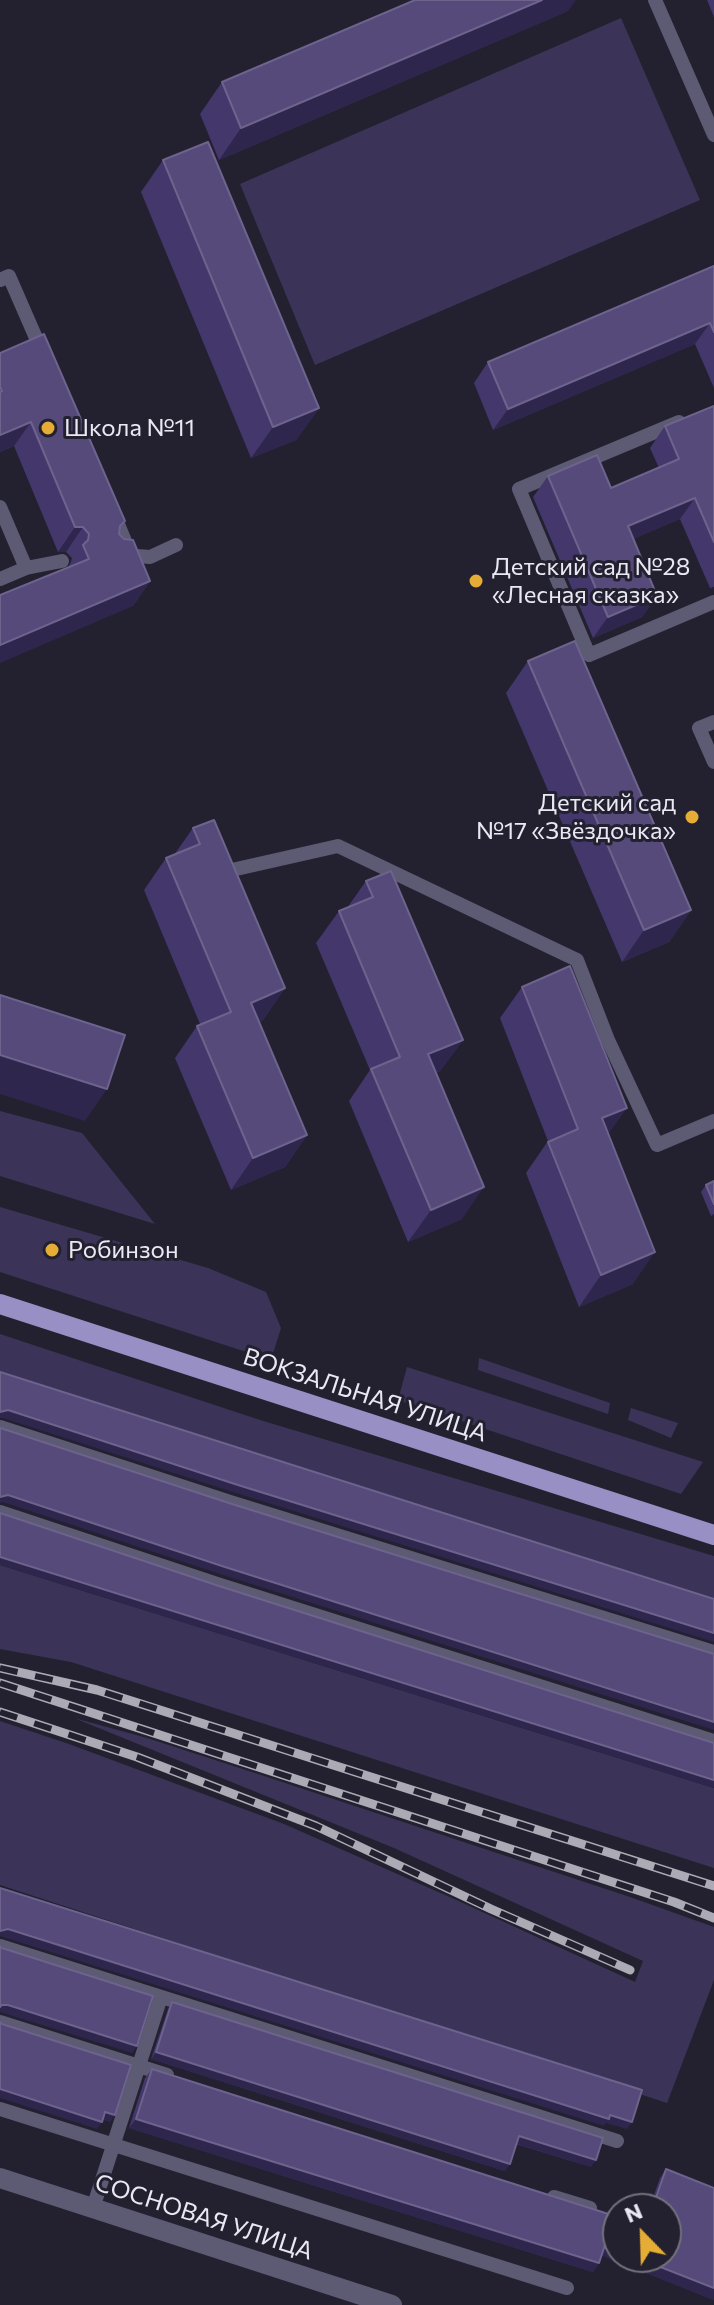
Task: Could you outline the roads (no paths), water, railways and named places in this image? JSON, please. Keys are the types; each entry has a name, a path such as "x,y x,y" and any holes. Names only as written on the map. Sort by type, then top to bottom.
{"main road":[{"name":"ВОКЗАЛЬНАЯ УЛИЦА","path":"0,1304 714,1535"}],"street":[{"name":"СОСНОВАЯ УЛИЦА","path":"0,2178 392,2305"}],"lane":[{"path":"655,0 714,135"},
{"path":"0,280 9,276 52,374"},
{"path":"698,414 519,489 589,655 714,602"},
{"path":"107,500 132,556"},
{"path":"0,507 26,568"},
{"path":"111,555 150,557 176,545"},
{"path":"0,579 26,568 62,561"},
{"path":"714,722 699,728 714,762"},
{"path":"213,849 223,872 338,846 577,960 608,1040 657,1145 714,1121"},
{"path":"0,1427 714,1652"},
{"path":"0,1512 714,1741"},
{"path":"0,1946 617,2141"},
{"path":"93,2208 161,1997"},
{"path":"0,2022 183,2080"},
{"path":"0,2109 567,2288"},
{"path":"544,2194 590,2208"}],"railway":[{"path":"0,1668 97,1690 714,1886"},
{"path":"0,1683 674,1902 714,1918"},
{"path":"0,1712 137,1757 316,1826 491,1909 630,1970"}],"place":[{"name":"Школа №11","path":"48,428"},
{"name":"Детский сад №28 «Лесная сказка»","path":"476,581"},
{"name":"Детский сад №17 «Звёздочка»","path":"692,817"},
{"name":"Робинзон","path":"52,1250"}]}
